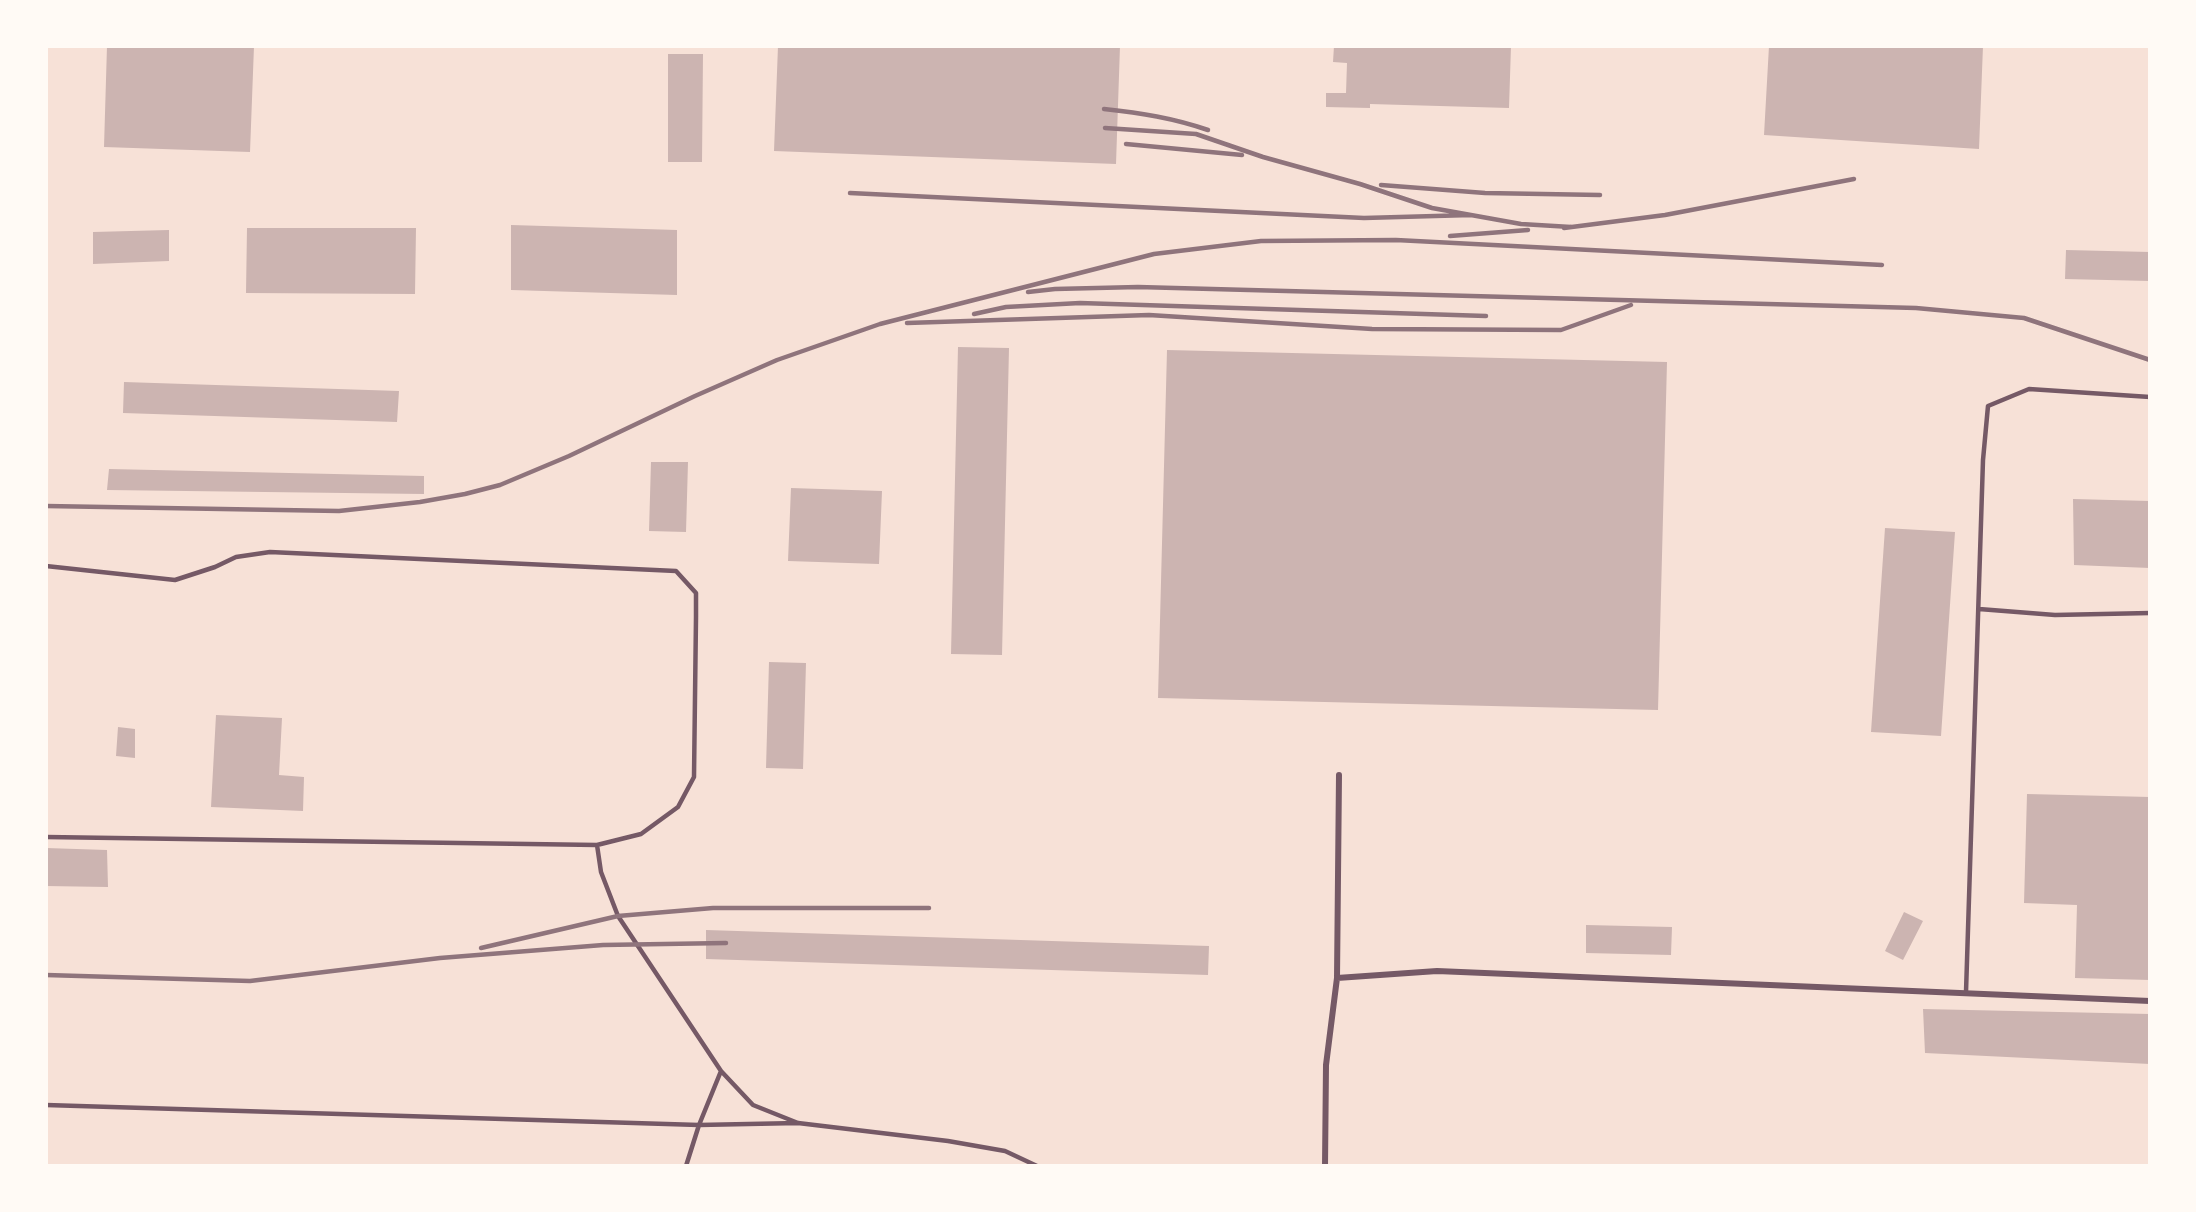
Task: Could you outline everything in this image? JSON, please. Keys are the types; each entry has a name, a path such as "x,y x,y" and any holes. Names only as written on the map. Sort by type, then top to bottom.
{"street":[{"path":"1325,1166 1326,1065 1337,978 1339,775"},
{"path":"1337,978 1437,971 2150,1001"}],"lane":[{"path":"1966,992 1983,460 1988,406 2029,389 2150,398"},
{"path":"46,566 175,580 215,567 236,557 270,552 676,571 696,593 694,777 678,807 641,834 597,845 46,837"},
{"path":"1979,609 2055,615 2150,614"},
{"path":"597,845 601,872 618,916 722,1071 753,1105 798,1123"},
{"path":"686,1166 699,1125 722,1071"},
{"path":"46,1105 699,1125 798,1123 1005,1151 1037,1166"}],"building":[{"path":"107,46 254,46 250,152 104,147"},
{"path":"778,46 1120,46 1116,164 774,151"},
{"path":"1334,46 1511,46 1509,108 1370,104 1370,108 1326,107 1326,93 1346,93 1347,63 1333,62"},
{"path":"1769,46 1983,46 1979,149 1764,135"},
{"path":"668,54 703,54 702,162 668,162"},
{"path":"511,225 677,230 677,295 511,290"},
{"path":"247,228 416,228 415,294 246,293"},
{"path":"169,230 169,261 93,264 93,232"},
{"path":"2066,250 2150,252 2150,281 2065,279"},
{"path":"958,347 1009,348 1002,655 951,654"},
{"path":"1167,350 1667,362 1658,710 1158,698"},
{"path":"124,382 399,391 397,422 123,413"},
{"path":"651,462 688,462 686,532 649,531"},
{"path":"109,469 424,476 424,494 107,490"},
{"path":"791,488 882,491 879,564 788,561"},
{"path":"2073,499 2150,501 2150,568 2074,565"},
{"path":"1885,528 1955,532 1941,736 1871,732"},
{"path":"769,662 806,663 803,769 766,768"},
{"path":"216,715 282,718 279,775 304,777 303,811 211,807"},
{"path":"118,727 135,729 135,758 116,756"},
{"path":"2027,794 2150,797 2150,980 2075,978 2077,905 2024,903"},
{"path":"46,848 107,850 108,887 46,886"},
{"path":"1904,912 1923,921 1903,960 1885,951"},
{"path":"1586,925 1672,927 1671,955 1586,953"},
{"path":"706,930 1209,946 1208,975 706,959"},
{"path":"1923,1009 2150,1014 2150,1064 1925,1053"}],"railway":[{"path":"1104,109 1157,116 1208,130"},
{"path":"1105,128 1196,134 1263,157 1360,184 1432,208 1521,224 1571,227"},
{"path":"1126,144 1242,155"},
{"path":"1564,228 1665,215 1854,179"},
{"path":"1381,185 1485,193 1600,195"},
{"path":"850,193 1364,218 1471,215"},
{"path":"1450,236 1528,230"},
{"path":"46,506 339,511 420,502 465,494 500,485 569,456 777,360 880,324 1154,254 1261,241 1396,240 1882,265"},
{"path":"1028,292 1138,287 1916,308 2024,318 2150,360"},
{"path":"974,314 1006,307 1080,303 1486,316"},
{"path":"907,323 1149,315 1372,329 1561,330 1631,305"},
{"path":"481,948 618,916 713,908 929,908"},
{"path":"46,975 250,981 440,958 603,945 726,943"}]}
